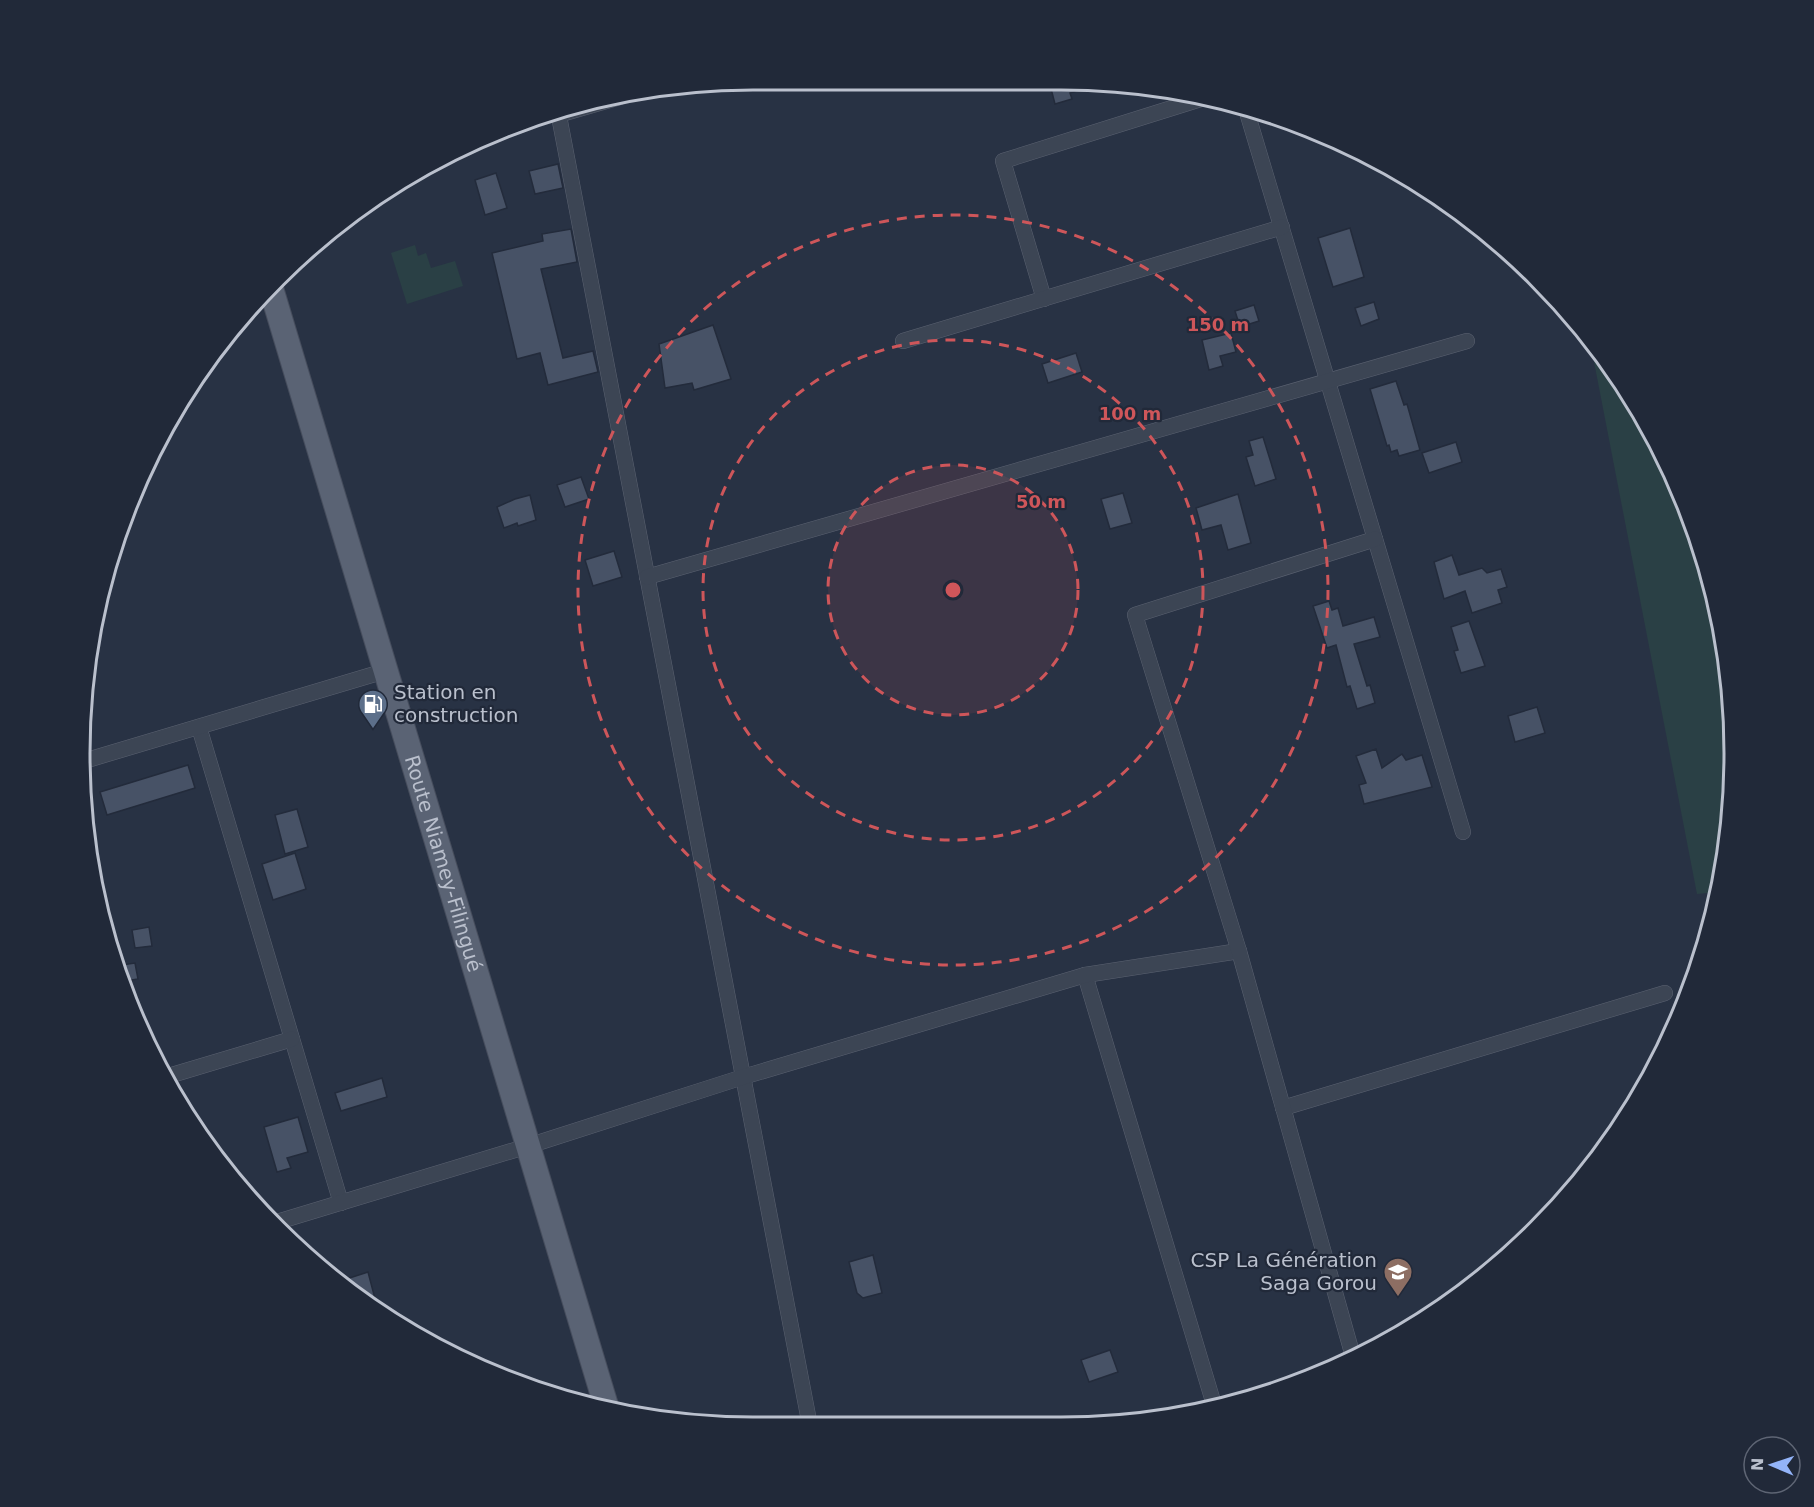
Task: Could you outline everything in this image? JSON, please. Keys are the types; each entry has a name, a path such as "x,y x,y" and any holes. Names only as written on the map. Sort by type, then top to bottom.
{"main road":[{"name":"Route Niamey-Filingué","path":"273,296 604,1399"}],"street":[{"path":"1044,299 1004,161 1189,103"},
{"path":"1249,118 1462,832"},
{"path":"559,120 808,1417"},
{"path":"903,341 1282,227"},
{"path":"647,577 1467,340"},
{"path":"1351,1350 1239,951 1135,615 1375,539"},
{"path":"90,759 385,671"},
{"path":"199,727 341,1203"},
{"path":"282,1221 528,1146 743,1077 1085,975 1239,951"},
{"path":"1085,975 1212,1399"},
{"path":"1283,1108 1665,993"},
{"path":"173,1075 292,1039"}],"green space":[{"path":"415,245 418,256 426,253 431,268 455,261 463,286 407,304 391,253"},
{"path":"1594,359 1635,422 1656,460 1689,540 1711,624 1723,710 1723,797 1709,893 1697,894"}],"building":[{"path":"1051,90 1079,90 1070,93 1072,99 1055,104"},
{"path":"558,164 563,188 535,194 529,171"},
{"path":"496,173 507,208 485,215 475,180"},
{"path":"1350,228 1364,277 1333,287 1318,238"},
{"path":"571,229 577,262 541,269 563,358 593,351 598,372 548,385 540,353 517,359 492,253 543,241 542,234"},
{"path":"1374,302 1379,319 1361,326 1355,308"},
{"path":"1254,305 1259,321 1240,327 1235,311"},
{"path":"713,325 731,379 694,390 692,383 665,388 659,344"},
{"path":"1231,333 1236,352 1220,356 1223,366 1209,370 1202,340"},
{"path":"1076,353 1082,372 1048,383 1042,364"},
{"path":"1396,381 1404,405 1407,404 1420,450 1399,456 1397,450 1391,452 1389,445 1387,446 1370,389"},
{"path":"1263,437 1276,479 1255,486 1246,457 1253,455 1249,441"},
{"path":"1456,442 1462,462 1429,473 1422,453"},
{"path":"581,477 589,499 565,507 557,485"},
{"path":"1123,493 1132,523 1110,529 1101,499"},
{"path":"1238,494 1251,543 1228,550 1221,525 1202,530 1196,508"},
{"path":"530,495 536,520 504,528 497,507"},
{"path":"614,551 622,577 593,586 585,560"},
{"path":"1452,555 1459,575 1482,568 1487,573 1501,569 1507,587 1498,590 1502,603 1472,613 1465,591 1444,599 1434,562"},
{"path":"1329,601 1332,610 1338,608 1343,626 1374,617 1380,637 1354,644 1367,686 1370,685 1375,703 1357,709 1350,686 1347,687 1336,645 1327,648 1313,606"},
{"path":"1469,621 1485,666 1461,673 1454,651 1458,650 1451,627"},
{"path":"1537,707 1545,733 1515,742 1508,716"},
{"path":"1376,749 1382,768 1402,754 1406,760 1422,755 1432,787 1364,804 1359,785 1366,783 1356,756"},
{"path":"188,765 195,788 107,815 100,792"},
{"path":"297,809 308,847 285,854 275,815"},
{"path":"295,853 306,889 273,900 262,864"},
{"path":"149,927 152,946 135,948 132,930"},
{"path":"135,963 138,979 130,980 124,965"},
{"path":"382,1078 387,1097 341,1111 335,1093"},
{"path":"298,1117 308,1152 287,1158 291,1168 277,1172 264,1127"},
{"path":"873,1255 882,1293 863,1298 857,1293 849,1262"},
{"path":"368,1272 375,1298 350,1280 348,1278"},
{"path":"1110,1350 1118,1372 1089,1382 1081,1360"}],"place":[{"name":"Station en construction","path":"373,730"},
{"name":"CSP La Génération Saga Gorou","path":"1398,1298"}]}
